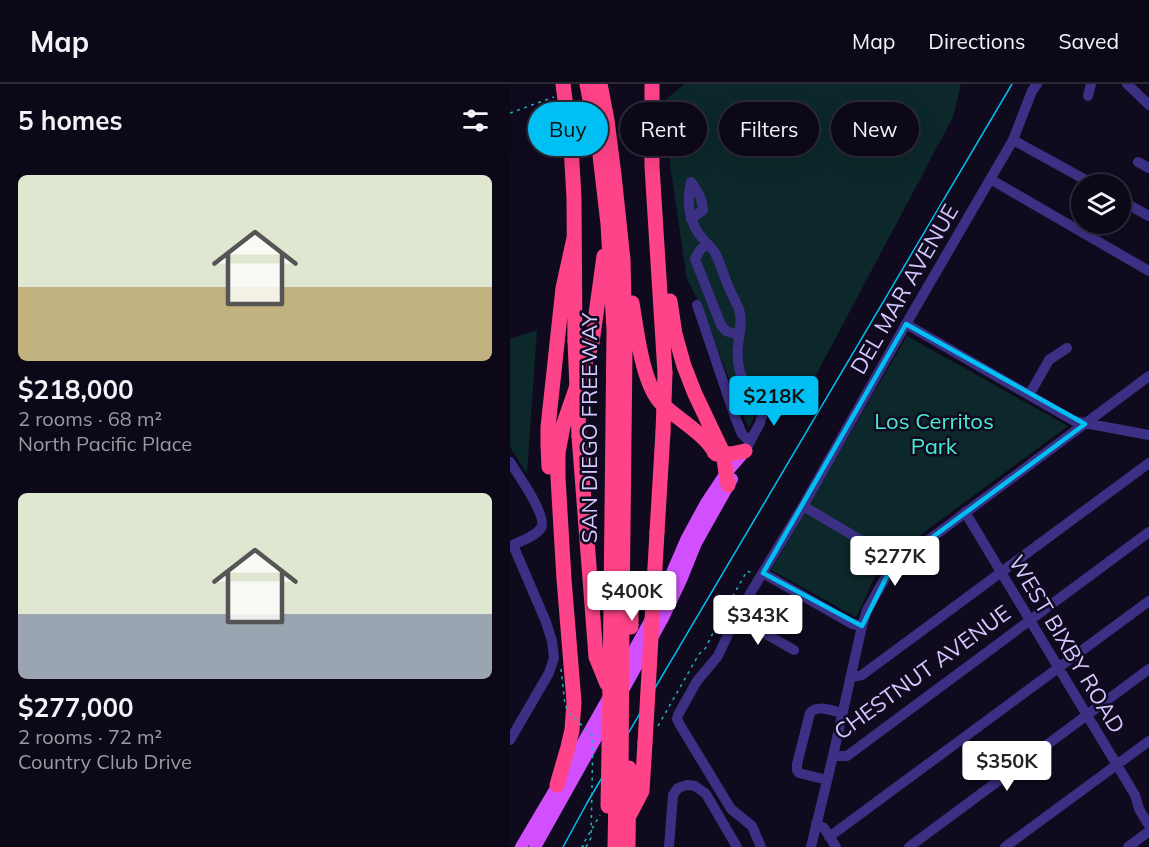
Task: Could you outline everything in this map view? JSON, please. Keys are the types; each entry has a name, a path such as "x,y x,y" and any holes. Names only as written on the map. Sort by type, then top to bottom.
{"highway":[{"name":"SAN DIEGO FREEWAY","path":"587,84 595,102"},
{"path":"597,84 601,102"},
{"name":"SAN DIEGO FREEWAY","path":"606,102 607,84"},
{"path":"628,817 642,791 665,374 652,167 652,84"},
{"path":"561,89 571,146 579,436 596,657 610,692"},
{"name":"SAN DIEGO FREEWAY","path":"608,133 624,186 632,303 628,847"},
{"path":"608,150 620,306 619,561 611,800 615,847"},
{"name":"SAN DIEGO FREEWAY","path":"606,156 614,330 616,625 610,692 611,800 608,847"},
{"path":"562,787 574,702 557,466 559,440 592,343 608,224"},
{"path":"564,579 549,467 548,427 563,288 574,238"},
{"path":"657,251 665,273 675,334 684,366 727,479"},
{"path":"632,303 646,378 662,404 719,453 730,454 747,446"},
{"path":"611,800 621,847"}],"main road":[{"path":"520,847 562,787 664,616 727,479 740,465 747,446"},
{"path":"535,847 562,787"}],"street":[{"name":"DEL MAR AVENUE","path":"761,847 752,826 731,809 677,719 678,715 697,681 718,656 736,617 1013,140 1037,84"},
{"path":"1088,96 1091,84"},
{"path":"1127,84 1149,105"},
{"path":"1013,140 1075,174"},
{"path":"1138,162 1149,168"},
{"path":"990,179 1149,271"},
{"path":"1131,206 1149,216"},
{"path":"691,219 702,238 716,254 738,308 741,322 738,363 744,381 751,395 766,399 760,423 747,446"},
{"path":"708,244 700,250 695,259 699,272 721,326 726,331 739,335"},
{"path":"698,304 735,417 747,446"},
{"path":"906,324 1074,421 1149,435"},
{"path":"1029,395 1051,357 1067,348"},
{"path":"811,847 862,626 867,610 891,568 1149,376"},
{"path":"510,462 539,510 543,522 538,531 512,544 546,622 554,658 549,673 510,740"},
{"path":"850,678 862,675 1149,463"},
{"path":"802,506 898,562"},
{"name":"WEST BIXBY ROAD","path":"965,512 1116,765 1149,812"},
{"name":"CHESTNUT AVENUE","path":"833,756 848,756 1149,532"},
{"path":"763,573 852,624 862,626"},
{"path":"830,837 1149,602"},
{"path":"736,617 794,650"},
{"path":"909,847 1149,669"},
{"path":"827,780 799,773 797,764 810,712 816,708 843,713"},
{"path":"510,717 520,724"},
{"path":"1005,847 1149,741"},
{"path":"669,847 673,795 678,788 687,784 695,786 706,794 737,847"},
{"name":"WEST BIXBY ROAD","path":"1135,795 1148,828"},
{"path":"816,824 824,828 836,847"},
{"path":"1128,847 1148,828"}],"path":[{"path":"510,113 561,89"},
{"path":"653,725 659,726 699,654 705,649 747,571 756,575 763,573"},
{"path":"561,669 568,713 593,736 591,838 585,847"},
{"path":"585,847 582,846 611,800"}],"highlighted area":[{"path":"906,324 1085,424 891,568 862,626 763,573"}],"green space":[{"path":"685,84 961,84 953,117 816,375 785,391 770,387 756,394 755,415 749,427 703,310 687,279 669,156 707,156 707,102 662,102"},
{"path":"537,330 527,474 510,447 510,339"},
{"name":"Los Cerritos Park","path":"907,336 1068,426 897,552 874,578 856,617 771,570"}],"tram line":[{"path":"563,847 1012,84"}]}
